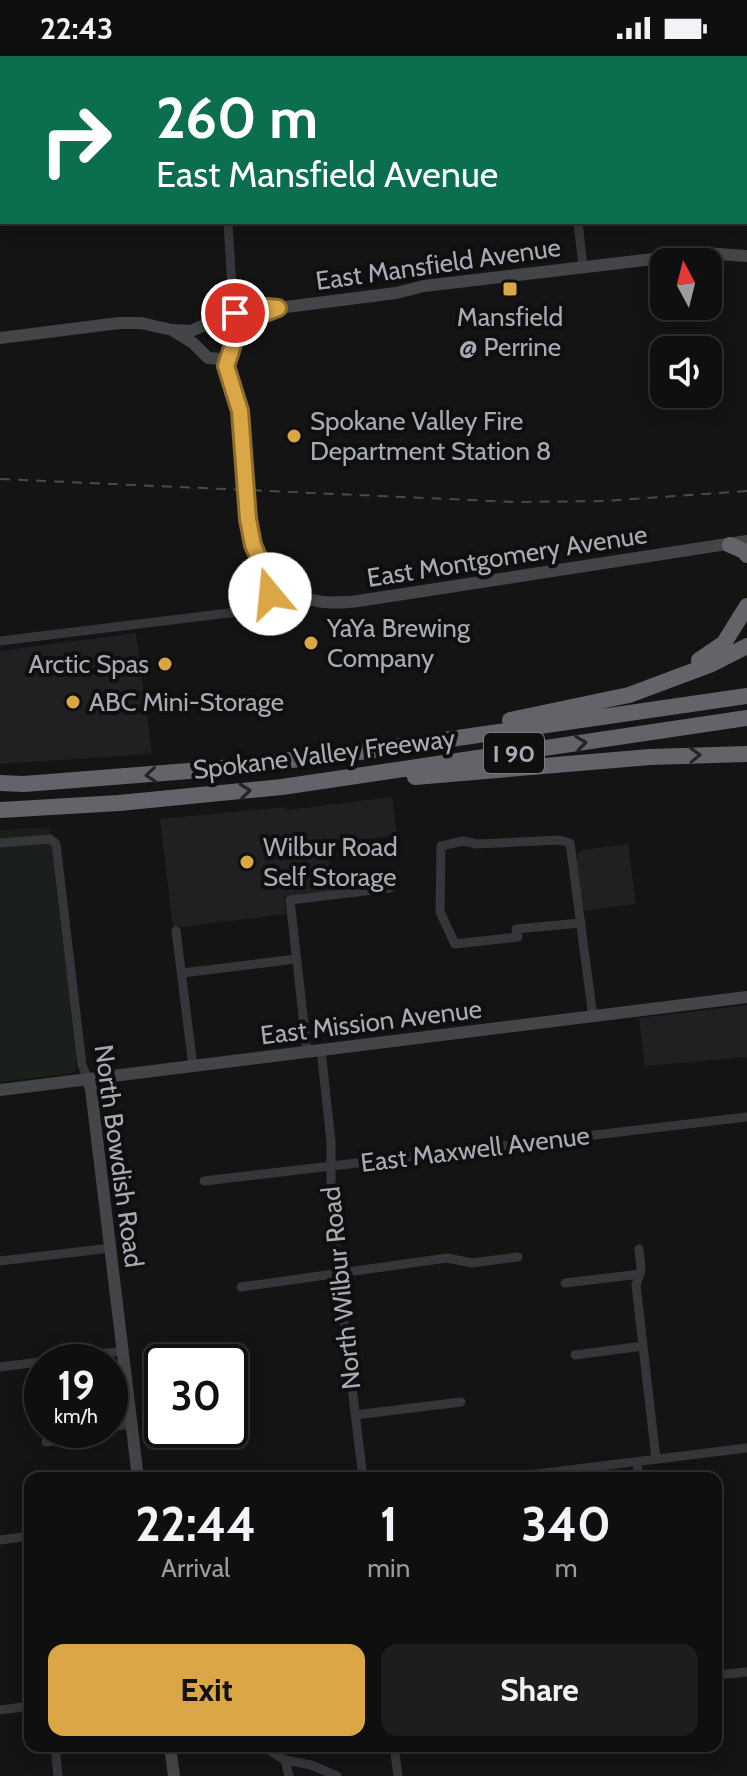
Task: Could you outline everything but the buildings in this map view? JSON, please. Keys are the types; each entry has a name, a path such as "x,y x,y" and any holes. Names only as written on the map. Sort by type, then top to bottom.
{"highway":[{"path":"739,543 747,555"},
{"path":"629,695 713,652 734,631 747,606"},
{"path":"368,751 629,695 712,664 747,646"},
{"name":"Spokane Valley Freeway","path":"0,783 24,784 214,769 368,751 747,696"},
{"name":"Spokane Valley Freeway","path":"0,810 119,803 282,787 747,718"},
{"path":"282,787 650,757 747,754"}],"street":[{"path":"203,354 197,337 232,310 228,224"},
{"path":"578,224 583,267"},
{"name":"East Mansfield Avenue","path":"233,346 236,329 242,321 278,308 396,293 424,286 704,253 747,256"},
{"path":"0,338 119,323 141,323 191,331 241,309 231,296"},
{"name":"East Mansfield Avenue","path":"241,309 263,305 278,308"},
{"path":"0,641 245,611 260,605 278,583 262,565 253,545 245,491 240,411 226,366 233,346 231,329 215,322"},
{"path":"172,330 203,354 231,387"},
{"path":"203,354 221,359 233,346"},
{"name":"East Montgomery Avenue","path":"278,583 304,600 333,604 739,543"},
{"name":"North Bowdish Road","path":"0,843 50,839 57,846 82,1065 91,1089 122,1344"},
{"path":"581,923 516,929 518,937 455,944 440,912 441,846 463,841 477,844 559,840 570,843 581,923 593,1017"},
{"path":"307,1051 290,900 390,888"},
{"path":"176,931 193,1066"},
{"path":"182,973 296,959"},
{"name":"East Mission Avenue","path":"0,1090 747,997"},
{"name":"North Wilbur Road","path":"321,1050 331,1142 331,1215 362,1472"},
{"name":"East Maxwell Avenue","path":"204,1181 747,1117"},
{"path":"0,1261 111,1248"},
{"path":"639,1249 640,1274 636,1285 656,1459"},
{"path":"241,1287 447,1258 472,1263 518,1257"},
{"path":"565,1283 640,1274"},
{"path":"575,1355 643,1346"},
{"path":"0,1367 24,1364"},
{"name":"North Bowdish Road","path":"128,1392 137,1472"},
{"path":"355,1415 461,1402"},
{"path":"128,1425 132,1424"},
{"path":"554,1472 747,1448"},
{"path":"637,1462 638,1472"},
{"path":"0,1540 24,1537"},
{"path":"722,1674 747,1672"},
{"path":"0,1710 24,1707"},
{"path":"56,1752 58,1776"},
{"path":"171,1752 174,1776"},
{"path":"272,1752 285,1760 311,1765 337,1776"},
{"path":"395,1752 398,1776"},
{"path":"285,1760 289,1776"}],"shaded area":[{"name":"ABC Mini-Storage","path":"136,633 152,754 0,764 0,651"},
{"name":"Wilbur Road Self Storage","path":"392,797 397,835 327,844 332,890 284,896 286,914 173,928 160,819 286,807 287,810"},
{"path":"49,827 76,1069 72,1073 0,1082 0,830"},
{"path":"628,844 636,904 582,911 576,864 578,853"},
{"path":"747,1005 747,1057 645,1066 639,1018"}],"railway":[{"path":"0,479 514,502 605,501 747,491"}],"place":[{"name":"Mansfield @ Perrine","path":"510,289"},
{"name":"Spokane Valley Fire Department Station 8","path":"294,436"},
{"name":"YaYa Brewing Company","path":"311,643"},
{"name":"Arctic Spas","path":"165,664"},
{"name":"ABC Mini-Storage","path":"73,702"},
{"name":"Wilbur Road Self Storage","path":"247,862"}],"route":[{"path":"235,313 254,306 278,308 240,323 226,363 240,411 245,491 253,545 262,565 278,583 270,594"}]}
